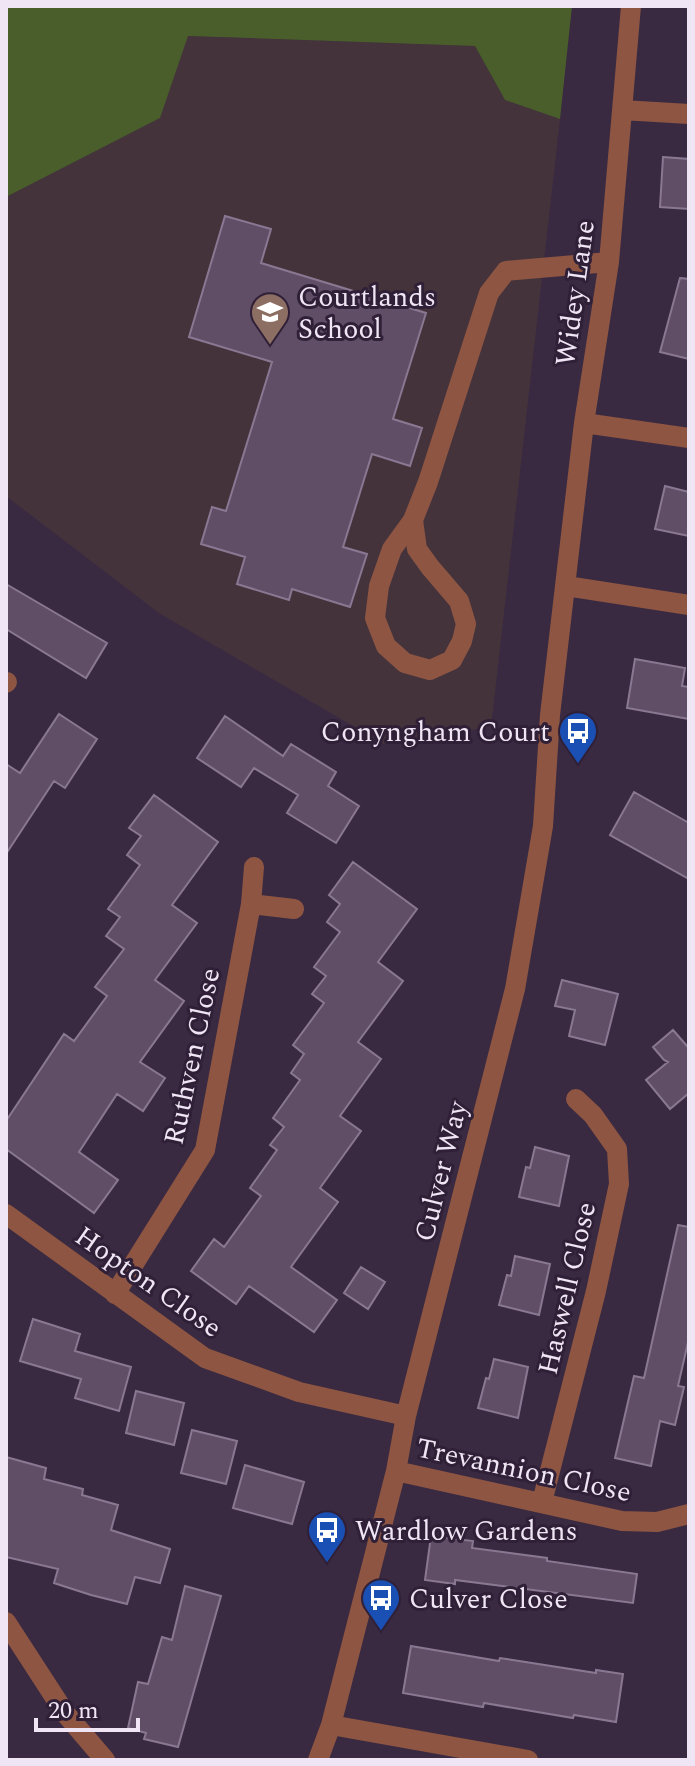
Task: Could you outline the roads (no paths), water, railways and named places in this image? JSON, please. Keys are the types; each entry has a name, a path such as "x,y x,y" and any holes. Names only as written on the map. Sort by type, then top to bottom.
{"street":[{"name":"Widey Lane","path":"566,586 584,423 609,262 631,6"},
{"path":"622,110 689,114"},
{"path":"413,520 417,549 459,601 466,624 462,641 452,660 430,670 405,663 386,646 375,618 379,586 392,549 413,520 428,482 489,293 506,271 609,262"},
{"path":"584,423 689,438"},
{"path":"566,586 689,605"},
{"name":"Culver Way","path":"318,1760 331,1725 396,1471 406,1416 515,989 543,826 550,715 566,586"},
{"name":"Ruthven Close","path":"115,1294 205,1150 251,904 254,867"},
{"path":"251,904 294,909"},
{"name":"Haswell Close","path":"542,1502 596,1291 619,1184 617,1149 593,1115 576,1099"},
{"name":"Hopton Close","path":"6,1214 205,1358 299,1392 406,1416"},
{"name":"Trevannion Close","path":"396,1471 622,1521 657,1522 689,1514"},
{"path":"6,1622 65,1713 105,1760"},
{"path":"331,1725 528,1760"}],"place":[{"name":"Courtlands School","path":"270,346"},
{"name":"Conyngham Court","path":"578,765"},
{"name":"Wardlow Gardens","path":"327,1564"},
{"name":"Culver Close","path":"381,1632"}]}
